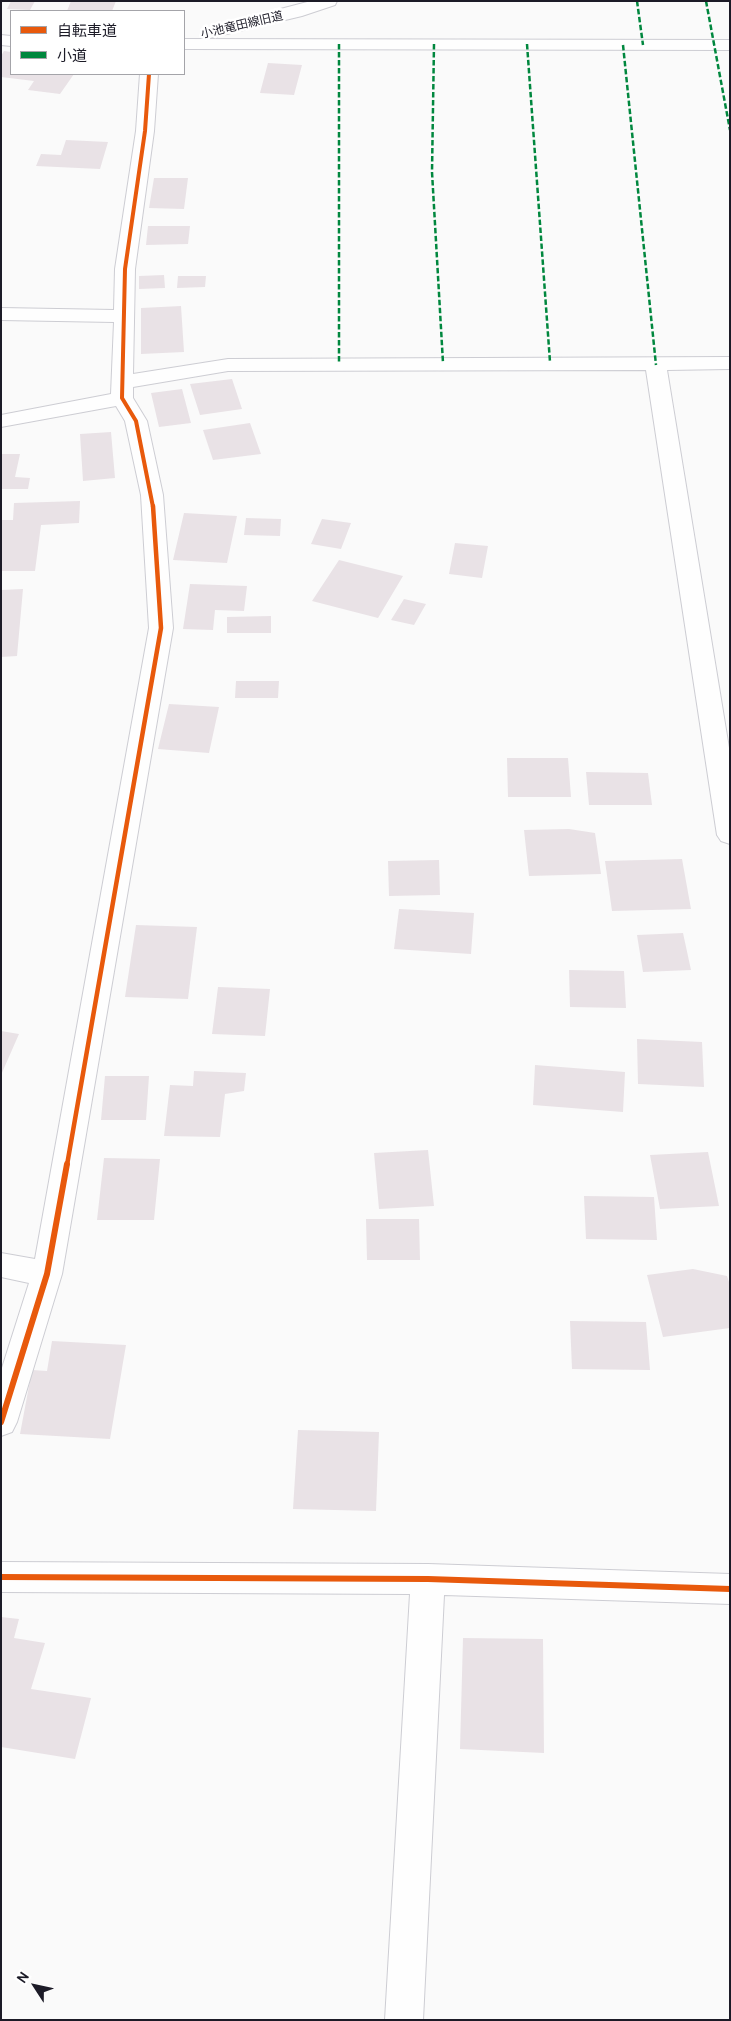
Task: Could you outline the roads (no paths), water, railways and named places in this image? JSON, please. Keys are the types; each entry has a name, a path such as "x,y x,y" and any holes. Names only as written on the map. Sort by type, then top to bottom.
{"street":[{"name":"小池竜田線旧道","path":"185,38 219,32 329,1"},
{"path":"185,44 730,45"},
{"path":"1,1422 47,1274 161,628 152,495 136,421 122,390 125,269 145,132 149,75"},
{"path":"1,314 124,316"},
{"path":"1,421 228,365 540,362 730,363"},
{"path":"656,364 730,835"},
{"path":"1,1265 47,1274"},
{"path":"1,1577 428,1578 730,1588"},
{"path":"404,2020 428,1578"}]}
